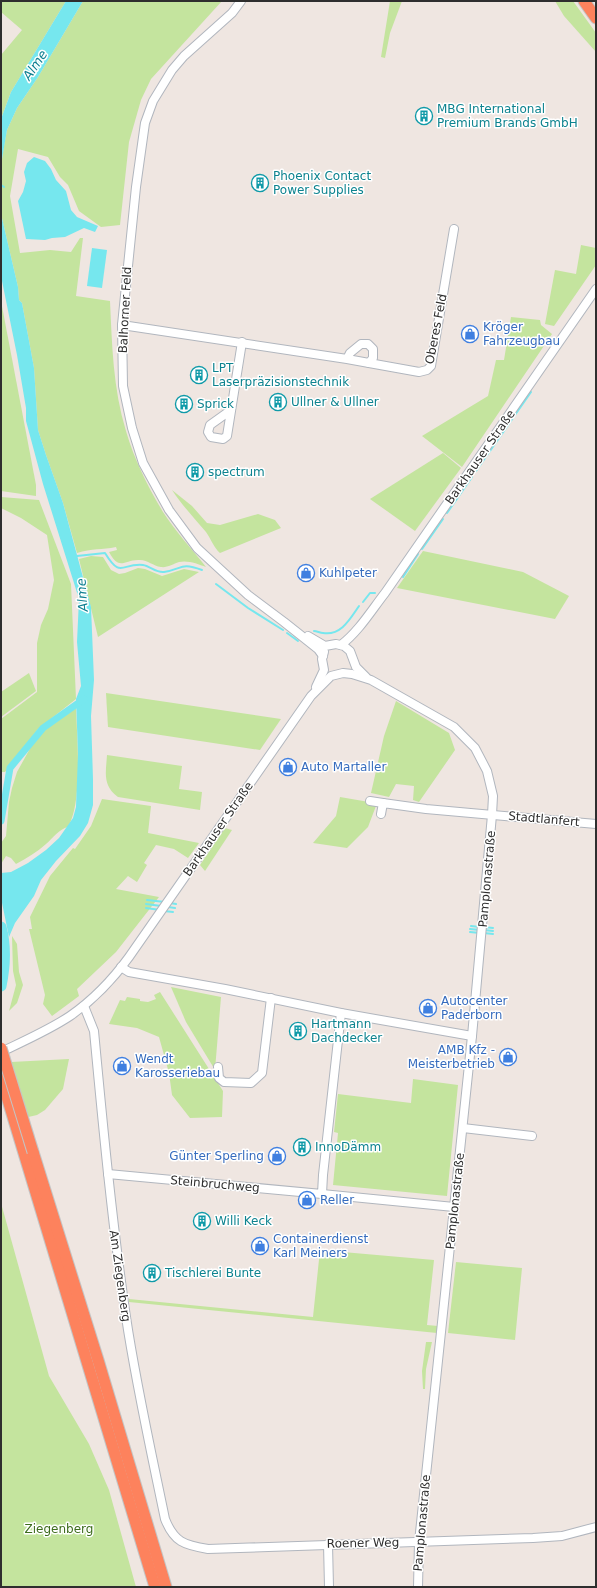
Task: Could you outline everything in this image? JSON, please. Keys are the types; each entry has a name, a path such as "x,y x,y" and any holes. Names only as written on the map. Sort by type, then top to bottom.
{"highway":[{"path":"584,1 596,18"},
{"path":"1,1048 29,1153 155,1587"},
{"path":"1,1077 29,1153 98,1360 166,1587"}],"street":[{"name":"Balhorner Feld","path":"241,1 227,18 184,56 172,70 153,101 148,114 140,156 122,325 123,386 132,428 144,463 169,510 197,548 248,595 318,649 323,656"},
{"name":"Oberes Feld","path":"122,325 242,342 419,372 427,370 430,366 454,228"},
{"name":"Barkhauser Straße","path":"341,644 348,640 362,624 412,555 596,289"},
{"path":"231,410 242,342"},
{"path":"347,359 354,349 361,344 366,343 371,345 374,351 373,358 369,363"},
{"name":"Balhorner Feld","path":"284,622 291,624 325,646 332,645"},
{"name":"Barkhauser Straße","path":"351,655 353,643 362,624"},
{"path":"341,644 351,655 356,667 371,680 352,674 329,672 323,664 323,656 326,649 332,645 341,644"},
{"path":"340,674 351,666 351,655"},
{"name":"Barkhauser Straße","path":"1,1052 68,1017 84,1006 109,982 314,692 324,670 323,664"},
{"name":"Barkhauser Straße","path":"314,692 331,676 340,674"},
{"name":"Pamplonastraße","path":"371,680 454,727 475,748 487,771 493,796 463,1128 419,1542 418,1587"},
{"name":"Pamplonastraße","path":"370,801 426,809 492,815"},
{"path":"381,814 383,803"},
{"name":"Stadtlanfert","path":"492,815 596,824"},
{"path":"121,967 129,972 225,989 341,1013 472,1036"},
{"path":"218,1067 219,1078 224,1082 251,1083 262,1073 271,998"},
{"name":"Am Ziegenberg","path":"84,1006 94,1031 108,1174 126,1318 134,1365 165,1518 169,1530 178,1541"},
{"path":"322,1194 341,1013"},
{"path":"463,1128 532,1136"},
{"name":"Steinbruchweg","path":"108,1174 454,1207"},
{"name":"Roener Weg","path":"178,1541 191,1546 208,1549 419,1542 562,1536 596,1527"},
{"path":"328,1544 329,1587"}],"green space":[{"path":"1,1 66,1 11,92 1,119 1,55 22,30 1,12"},
{"path":"83,1 222,1 151,79 141,100 129,142 120,225 101,227 79,211 68,185 60,177 48,157 18,149 10,196 20,253 50,250 71,252 80,238 83,238 76,296 110,301 118,399 133,452 147,483 163,512 206,567 193,563 179,562 163,567 143,560 119,563 116,562 109,552 117,550 116,547 87,550 77,553 63,503 38,430 34,368 22,303 19,300 18,287 1,214 1,165 7,130 17,108 38,77"},
{"path":"390,1 402,1 390,33 385,58 381,57"},
{"path":"555,1 573,1 596,33 596,52 564,16"},
{"path":"581,245 596,248 596,265 554,326 545,324 555,270 576,274"},
{"path":"1,301 36,485 36,496 1,491"},
{"path":"511,317 540,320 541,325 552,334 462,467 422,436 488,396 496,360 504,360"},
{"path":"443,453 461,468 415,531 370,499"},
{"path":"172,490 192,506 207,523 220,525 258,514 275,520 281,528 220,553 206,532"},
{"path":"1,497 39,500 71,584 76,699 38,729 5,772 1,772 1,719 37,692 37,643 41,625 48,609 54,580 47,535 21,518 1,508"},
{"path":"423,551 523,572 569,596 555,619 397,588"},
{"path":"91,556 103,557 111,570 119,574 138,568 145,569 162,576 184,569 199,572 98,637 79,559"},
{"path":"29,673 36,691 1,717 1,692"},
{"path":"106,693 281,719 260,750 108,727"},
{"path":"396,701 449,733 455,750 419,802 413,800 414,786 396,784 389,797 371,793 384,736"},
{"path":"76,708 78,769 76,802 73,816 68,827 59,832 28,857 16,864 11,858 6,856 1,864 1,843 6,836 9,802 17,772 32,745 45,730"},
{"path":"107,755 182,766 179,789 202,792 200,810 118,797 109,788 107,783"},
{"path":"340,797 369,802 368,805 376,806 368,827 347,848 313,843 336,816"},
{"path":"102,799 151,806 148,833 199,843 188,858 174,849 156,845 144,863 147,865 137,882 128,876 116,889 159,897 116,952 77,989 79,996 52,1016 43,1004 45,995 29,929 32,929 30,917 50,876 73,848 75,849 91,826"},
{"path":"225,828 232,830 205,871 200,865"},
{"path":"12,936 17,944 19,972 23,985 17,1003 9,1011 16,985 13,971"},
{"path":"171,987 221,997 215,1070 186,1022"},
{"path":"160,992 223,1091 222,1117 190,1118 172,1095 169,1073 159,1037 137,1028 109,1024 120,1000 125,1001 127,997 148,1002 156,999 154,995"},
{"path":"69,1059 63,1089 45,1110 37,1115 11,1121 11,1062"},
{"path":"413,1079 458,1085 447,1196 333,1185 338,1133 334,1132 338,1094 411,1103"},
{"name":"Ziegenberg","path":"1,1203 49,1376 89,1444 109,1490 136,1587 1,1587"},
{"path":"320,1250 434,1260 427,1325 438,1326 437,1333 129,1302 129,1299 313,1317"},
{"path":"456,1262 522,1268 515,1340 448,1333"},
{"path":"426,1342 432,1342 426,1369 425,1389 423,1389 422,1371"}],"water":[{"path":"66,1 83,1 38,77 17,108 7,130 1,165 1,119 11,92"},
{"path":"34,157 45,161 51,169 56,180 66,191 71,210 77,217 98,226 95,232 84,228 65,237 45,240 26,239 18,201 23,192 26,181 24,172 27,163"},
{"path":"1,214 18,287 19,300 22,303 34,368 38,430 63,503 91,607 94,680 91,716 93,805 88,823 80,836 56,861 41,880 34,896 15,923 9,937 1,898 1,873 11,872 28,863 46,850 59,838 73,818 76,807 78,754 76,699 81,686 77,642 79,599 43,484 26,421 26,408 17,355 1,276"},
{"path":"92,248 107,250 102,288 87,286"}],"waterway":[{"path":"476,471 531,392"},
{"path":"447,513 472,477"},
{"path":"422,549 443,519"},
{"path":"77,556 105,553 110,561 118,568 143,565 161,572 170,571 185,566 202,570"},
{"path":"403,577 418,554"},
{"path":"216,584 248,608 283,630"},
{"path":"363,602 370,593 375,593"},
{"path":"314,631 322,633 335,632 344,626 359,606"},
{"path":"287,633 298,641"},
{"path":"1,821 10,768 43,728 84,699"},
{"path":"147,900 165,902"},
{"path":"170,903 176,904"},
{"path":"146,904 161,906"},
{"path":"168,907 175,908"},
{"path":"146,908 160,910"},
{"path":"164,911 173,912"},
{"path":"471,926 480,927"},
{"name":"Alme","path":"1,927 4,942 1,986"},
{"path":"484,927 493,928"},
{"path":"470,929 480,930"},
{"path":"484,930 493,931"},
{"path":"470,932 480,933"},
{"path":"484,933 493,934"}],"place":[{"name":"MBG International Premium Brands GmbH","path":"424,116"},
{"name":"Phoenix Contact Power Supplies","path":"260,183"},
{"name":"Kröger Fahrzeugbau","path":"470,334"},
{"name":"LPT Laserpräzisionstechnik","path":"199,375"},
{"name":"Ullner & Ullner","path":"278,402"},
{"name":"Sprick","path":"184,404"},
{"name":"spectrum","path":"195,472"},
{"name":"Kuhlpeter","path":"306,573"},
{"name":"Auto Martaller","path":"288,767"},
{"name":"Autocenter Paderborn","path":"428,1008"},
{"name":"Hartmann Dachdecker","path":"298,1031"},
{"name":"AMB Kfz - Meisterbetrieb","path":"508,1057"},
{"name":"Wendt Karosseriebau","path":"122,1066"},
{"name":"InnoDämm","path":"302,1147"},
{"name":"Günter Sperling","path":"277,1156"},
{"name":"Reller","path":"307,1200"},
{"name":"Willi Keck","path":"202,1221"},
{"name":"Containerdienst Karl Meiners","path":"260,1246"},
{"name":"Tischlerei Bunte","path":"152,1273"}]}
